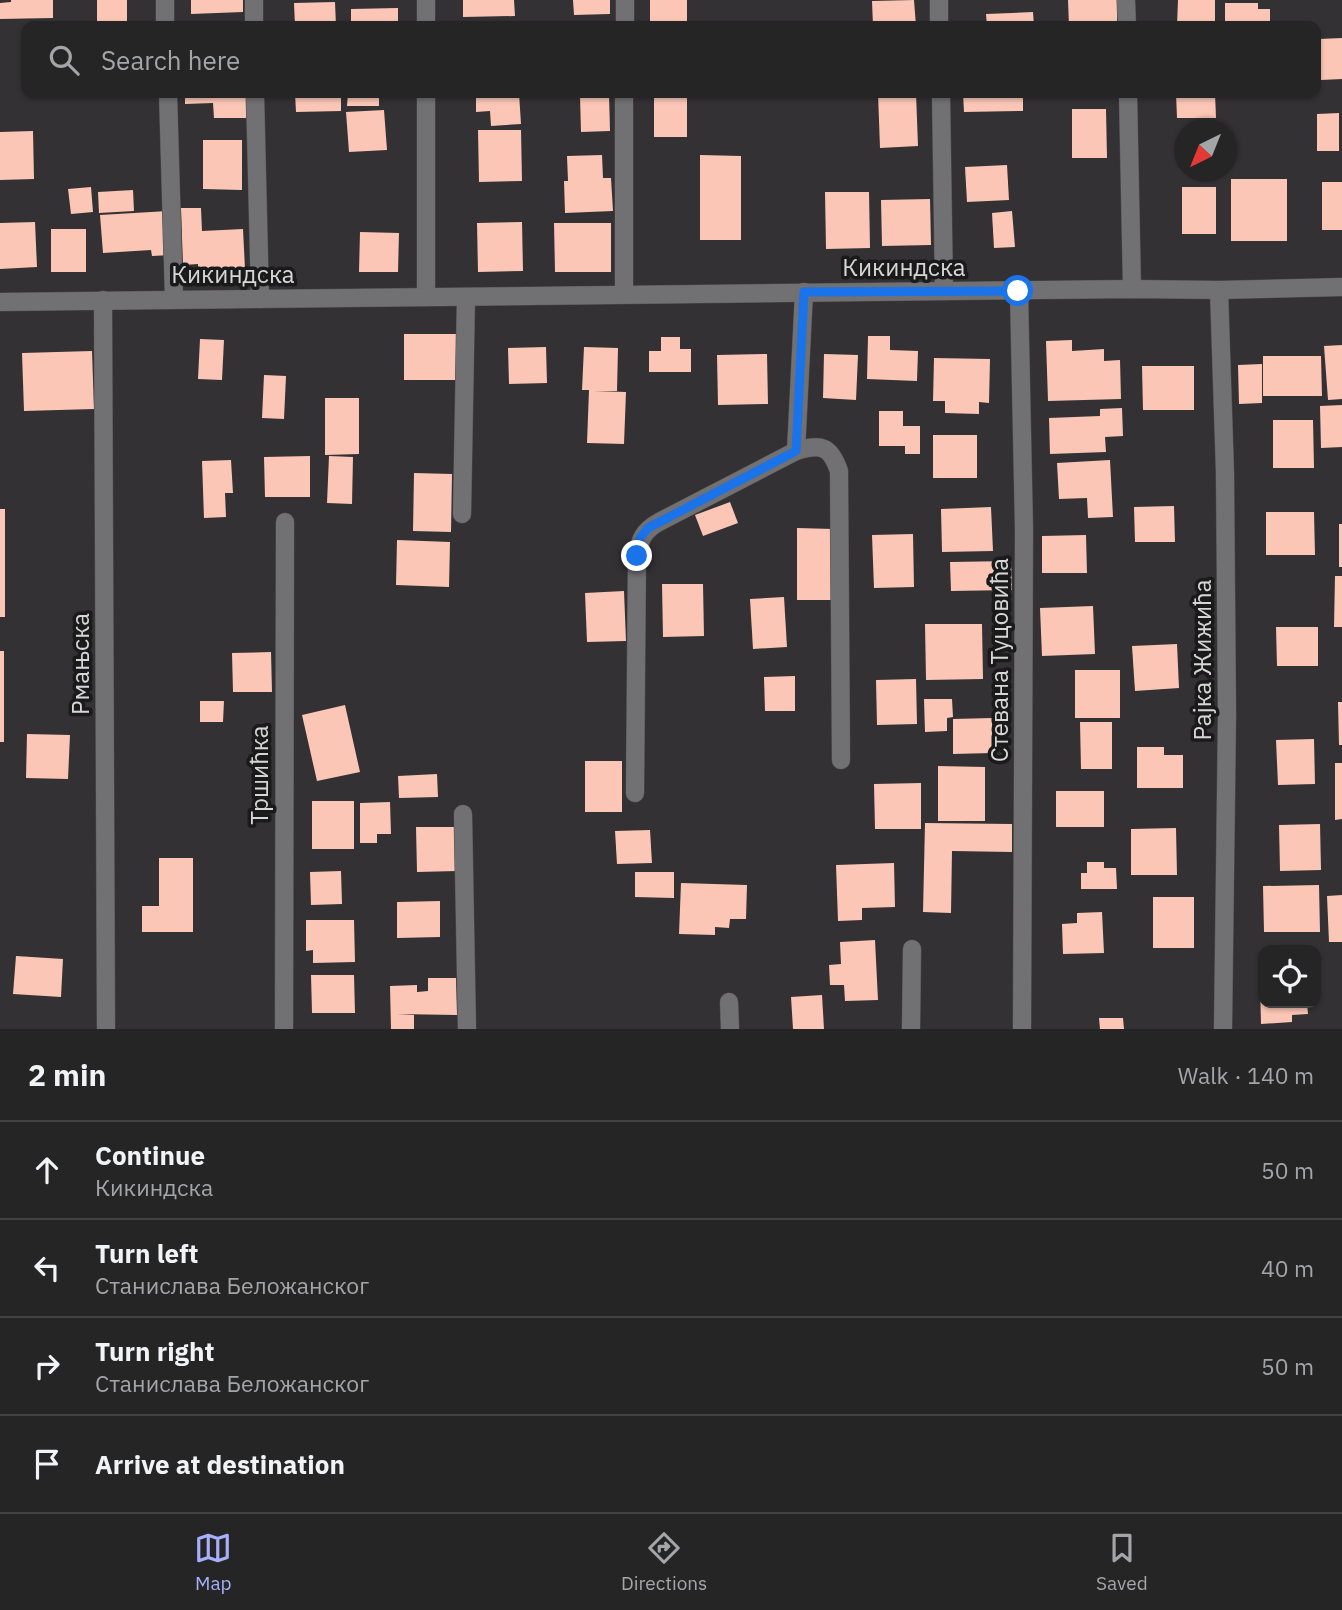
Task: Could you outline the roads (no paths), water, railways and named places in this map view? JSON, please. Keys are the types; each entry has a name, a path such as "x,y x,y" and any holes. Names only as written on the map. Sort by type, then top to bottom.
{"street":[{"path":"164,0 165,21"},
{"path":"254,0 254,21"},
{"path":"426,0 426,21"},
{"path":"625,0 625,21"},
{"path":"939,0 939,21"},
{"path":"1126,0 1127,21"},
{"path":"167,98 174,299"},
{"path":"256,98 260,299"},
{"path":"426,98 426,297"},
{"path":"624,98 624,294"},
{"path":"940,98 944,291"},
{"path":"1128,98 1132,289"},
{"name":"Кикиндска","path":"0,302 1342,287"},
{"name":"Рајка Жижића","path":"1219,290 1225,473 1227,715 1223,1029"},
{"name":"Стевана Туцовића","path":"1018,291 1024,529 1021,1029"},
{"path":"796,451 804,292"},
{"path":"462,514 466,297"},
{"name":"Рмањска","path":"103,300 106,1029"},
{"path":"635,793 637,556 640,538 648,528 659,522 796,451 813,446 824,448 835,458 839,471 841,760"},
{"name":"Тршићка","path":"284,1029 285,522"},
{"path":"463,814 467,1029"},
{"path":"911,1029 912,949"},
{"path":"729,1002 730,1029"}]}
